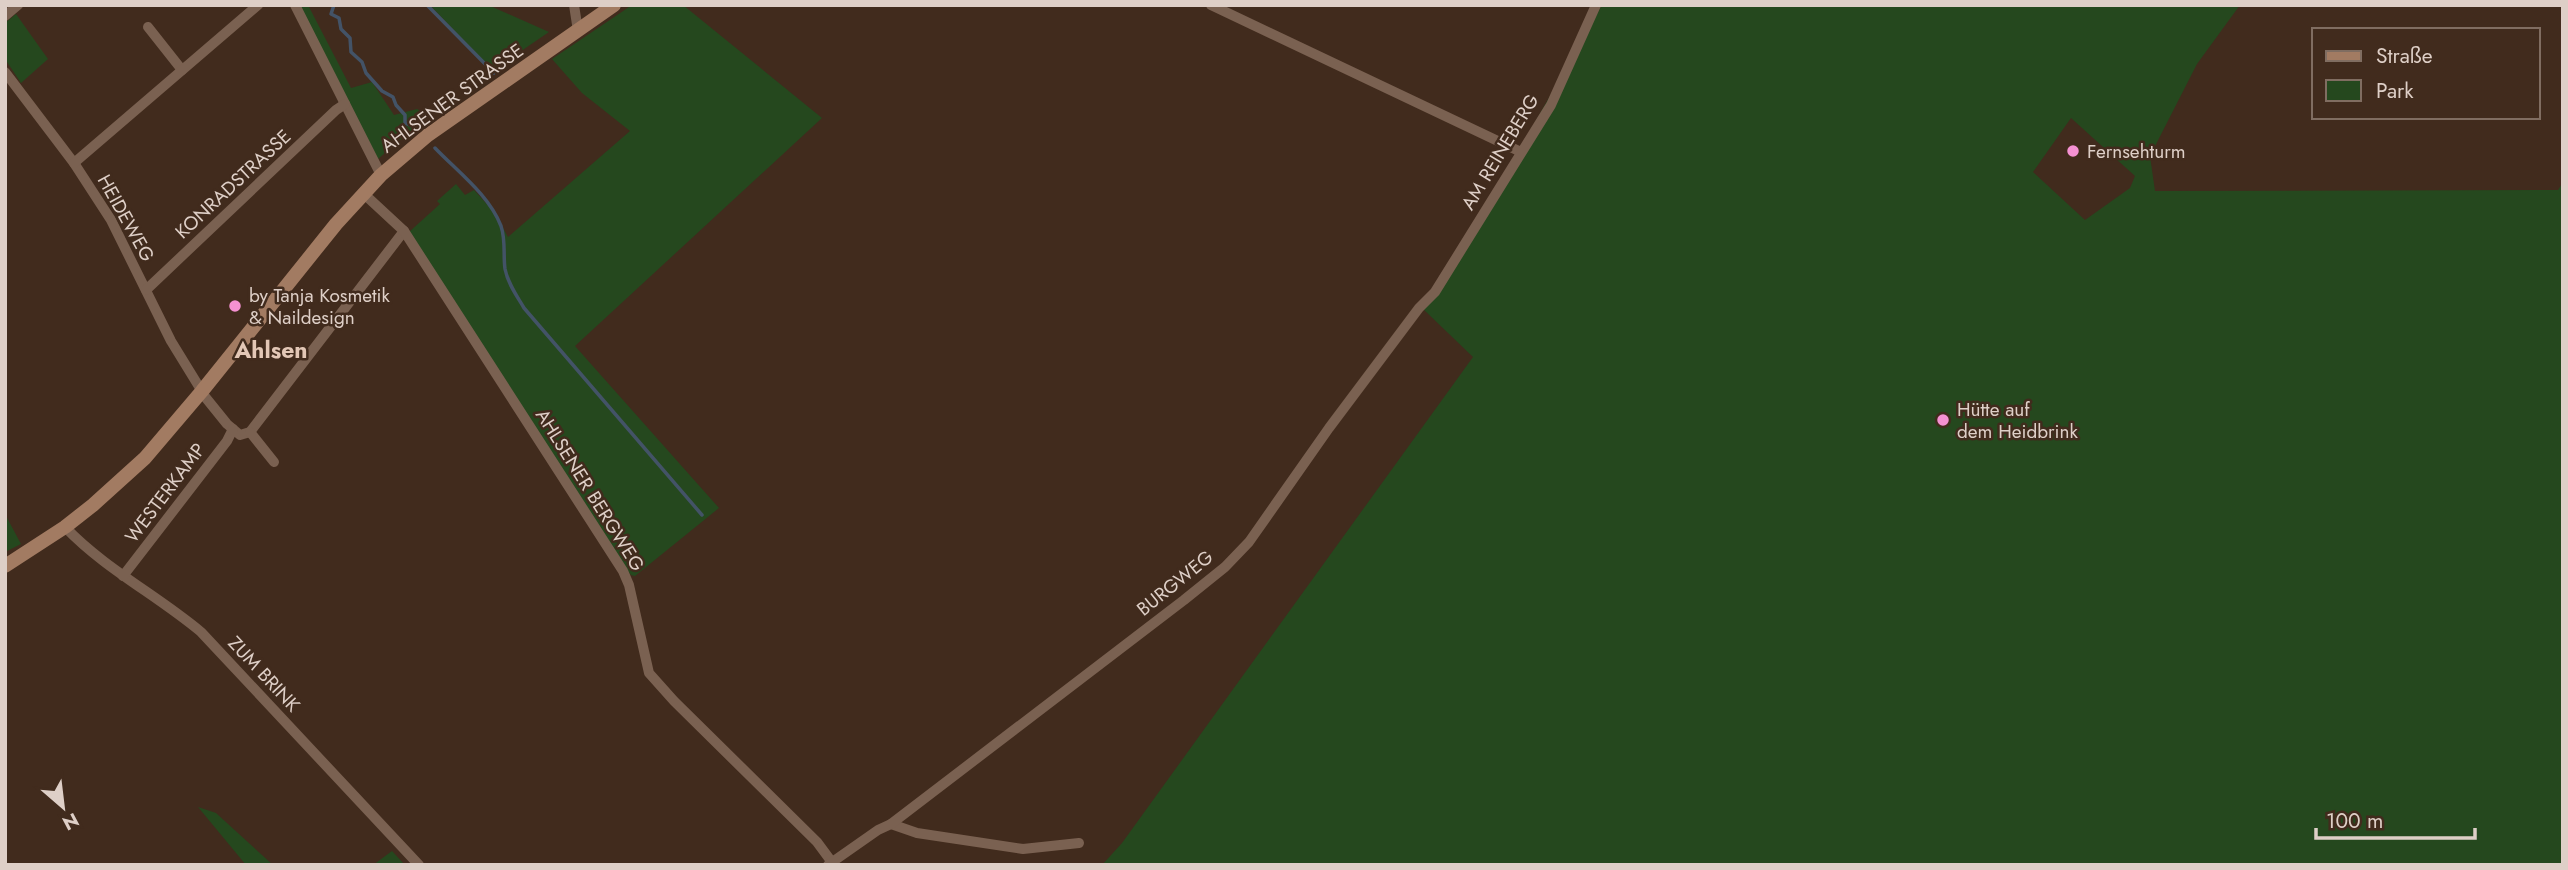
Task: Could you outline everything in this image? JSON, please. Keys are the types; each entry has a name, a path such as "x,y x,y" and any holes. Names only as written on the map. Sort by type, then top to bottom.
{"main road":[{"name":"AHLSENER STRASSE","path":"5,565 65,527 145,458 381,174 428,135 614,5"}],"street":[{"path":"5,16 18,5"},
{"path":"74,163 258,5"},
{"path":"295,5 381,174"},
{"path":"574,5 578,31"},
{"path":"1211,5 1521,152"},
{"name":"AM REINEBERG","path":"1419,308 1435,292 1550,105 1596,5"},
{"path":"148,27 182,70"},
{"name":"HEIDEWEG","path":"5,72 9,88 74,163 111,220 171,341 202,391"},
{"name":"KONRADSTRASSE","path":"146,290 345,104"},
{"name":"AHLSENER BERGWEG","path":"363,193 404,231 623,571 629,585 649,673 817,842 831,863"},
{"path":"202,391 240,435 250,432 404,231"},
{"name":"BURGWEG","path":"831,863 891,824 1225,567 1249,542 1329,428 1419,308"},
{"name":"WESTERKAMP","path":"123,576 227,441 233,429"},
{"path":"250,432 274,462"},
{"name":"ZUM BRINK","path":"65,527 92,553 173,609 201,632 419,865"},
{"path":"891,824 917,833 1023,849 1079,843"}],"green space":[{"path":"299,5 308,5 351,88 372,82 394,115 417,109 429,115 378,159"},
{"path":"430,5 488,5 549,32 492,71"},
{"path":"632,5 683,5 822,118 575,346 719,508 635,576 626,569 409,232 440,204 437,201 456,184 465,195 474,190 495,213 508,237 630,131 582,93 552,59"},
{"path":"1602,5 2240,5 2197,64 2150,156 2155,191 2558,190 2563,182 2563,865 1102,865 1122,843 1473,357 1422,308 1437,293","holes":["2071,118 2135,176 2130,188 2085,220 2033,172"]},
{"path":"16,14 48,59 21,83 5,59 5,23"},
{"path":"5,514 21,544 5,552"},
{"path":"198,807 216,813 273,865 246,865"},
{"path":"392,851 405,865 373,865"}],"waterway":[{"path":"334,5 331,14 339,18 341,29 350,38 351,52 362,62 366,73 382,91 393,97 405,115 405,123 413,126"},
{"path":"427,5 494,73"},
{"path":"435,148 472,184 496,215 503,232 506,274 524,308 702,515"}],"place":[{"name":"Fernsehturm","path":"2073,151"},
{"name":"by Tanja Kosmetik & Naildesign","path":"235,306"},
{"name":"Hütte auf dem Heidbrink","path":"1943,420"}],"district":[{"name":"Ahlsen","path":"271,350"}]}
